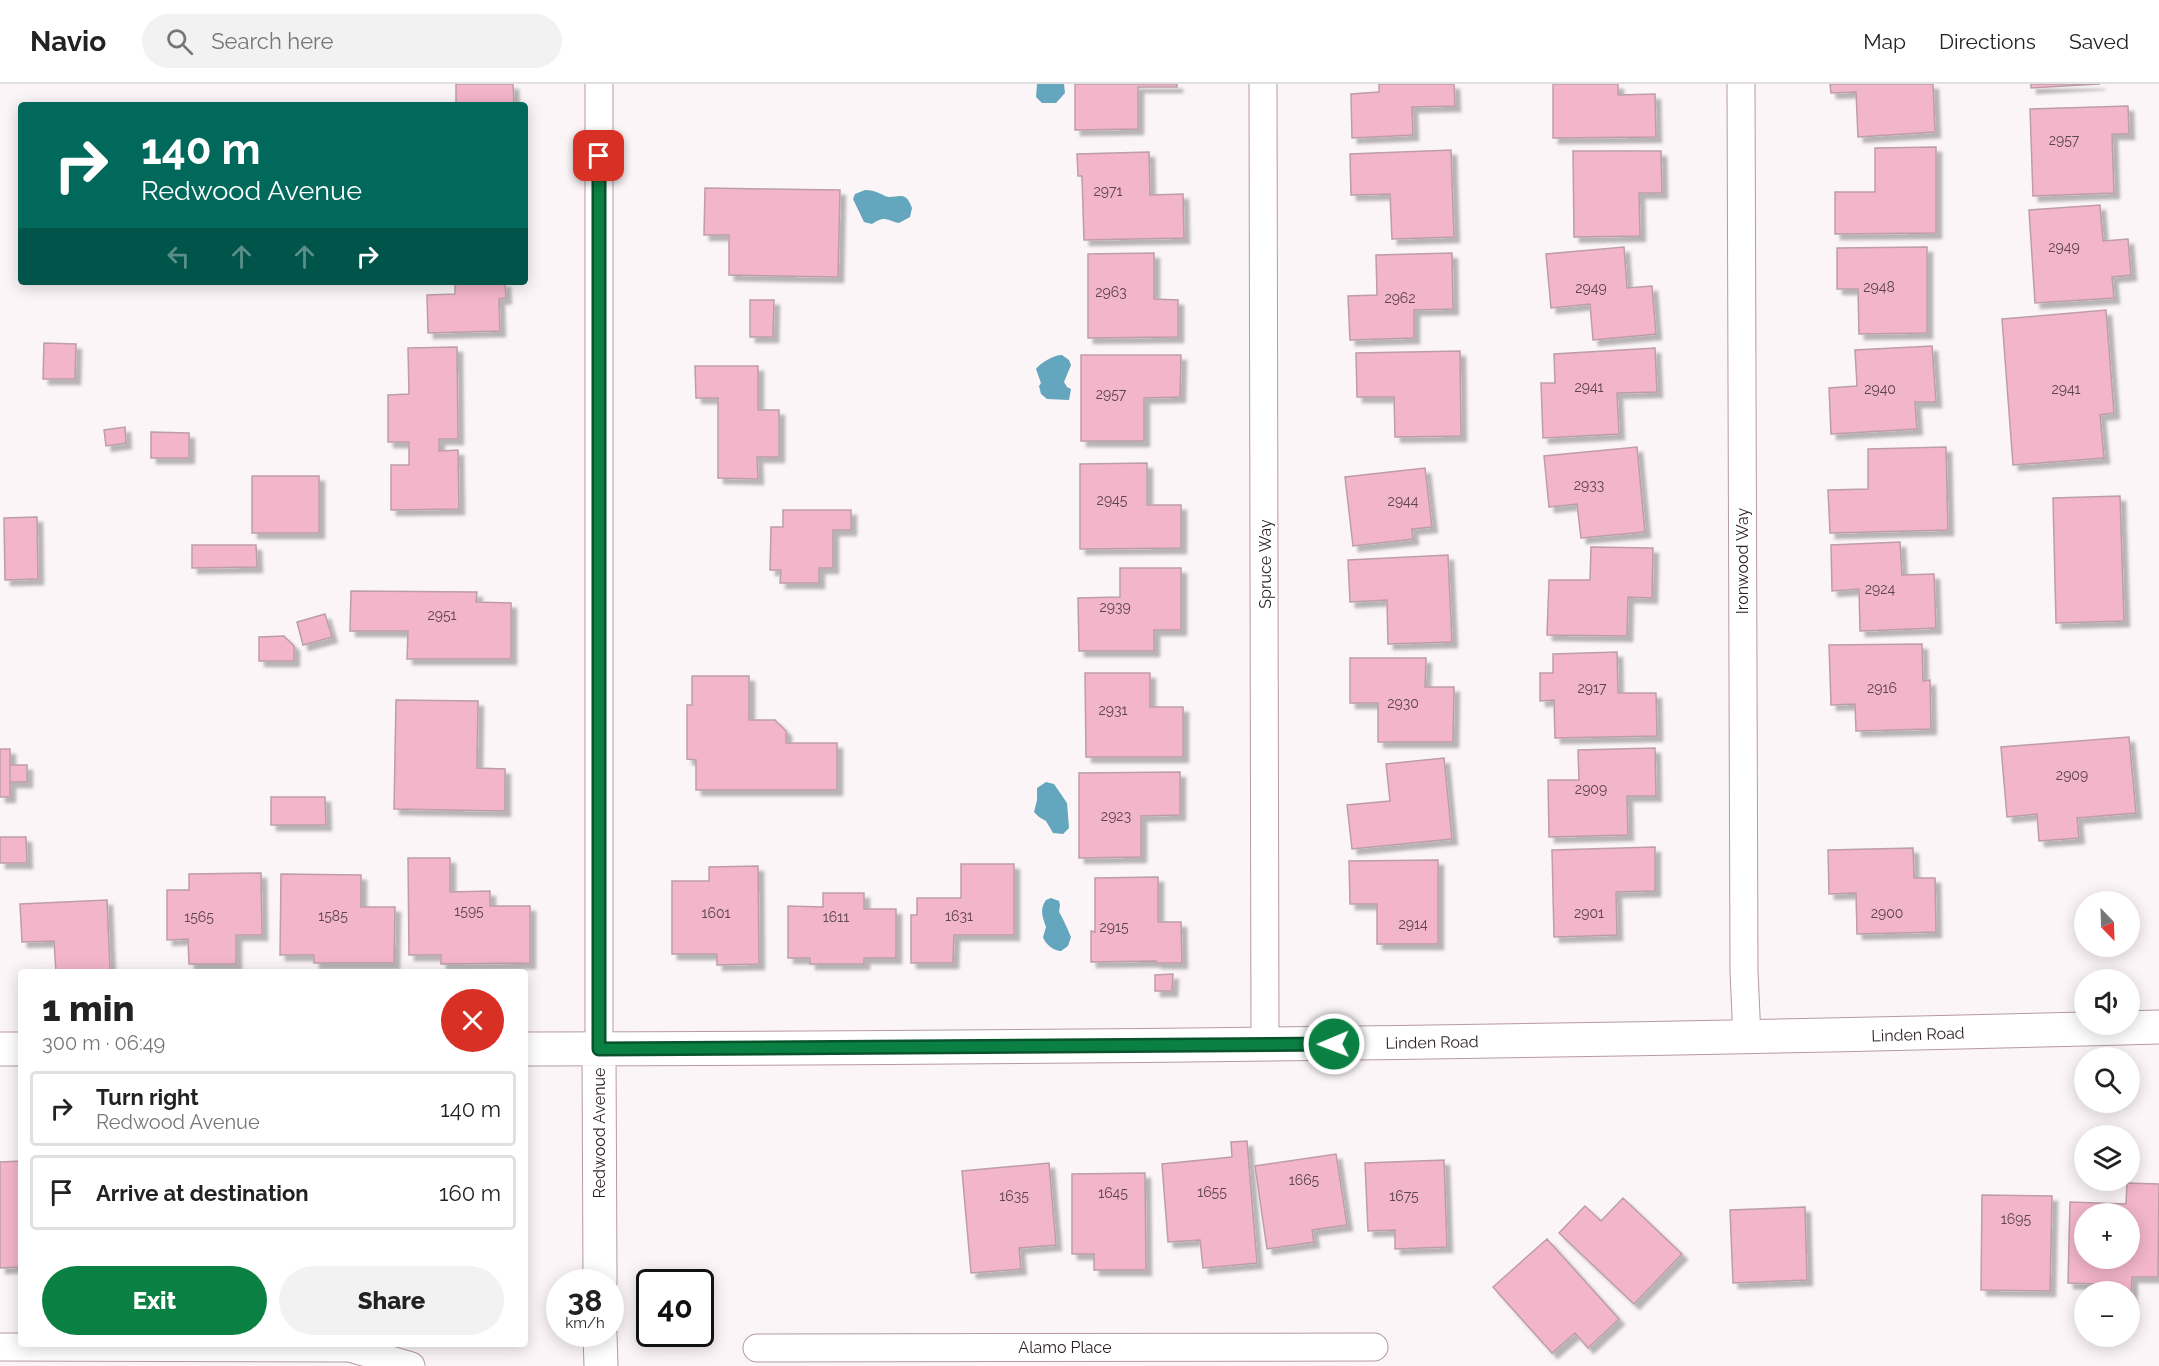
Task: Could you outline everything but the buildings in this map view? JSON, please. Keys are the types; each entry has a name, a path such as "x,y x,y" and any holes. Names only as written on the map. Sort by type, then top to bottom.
{"street":[{"name":"Redwood Avenue","path":"599,84 600,1269"},
{"name":"Spruce Way","path":"1263,84 1265,1045"},
{"name":"Ironwood Way","path":"1741,84 1744,971 1747,1038"},
{"name":"Linden Road","path":"528,1049 1265,1045 1747,1038 2159,1027"},
{"path":"0,1049 18,1049"},
{"path":"0,1347 350,1348 411,1366"},
{"path":"600,1347 601,1366"},
{"name":"Alamo Place","path":"757,1348 927,1357 1374,1347"}],"water":[{"path":"1037,84 1064,84 1065,93 1056,103 1042,103 1036,97"},
{"path":"865,190 889,197 905,197 912,208 910,217 899,223 886,219 872,224 864,222 853,199 855,194"},
{"path":"1062,355 1069,360 1071,365 1064,382 1071,389 1069,400 1047,399 1041,394 1039,386 1041,383 1036,369 1055,356"},
{"path":"1046,782 1054,784 1067,803 1069,828 1063,834 1053,833 1046,821 1034,812 1037,788"},
{"path":"1051,898 1059,901 1059,912 1071,937 1068,946 1061,951 1050,947 1043,937 1046,927 1042,914 1043,907 1046,900"}],"route":[{"path":"599,156 599,1049 1334,1044"}]}
